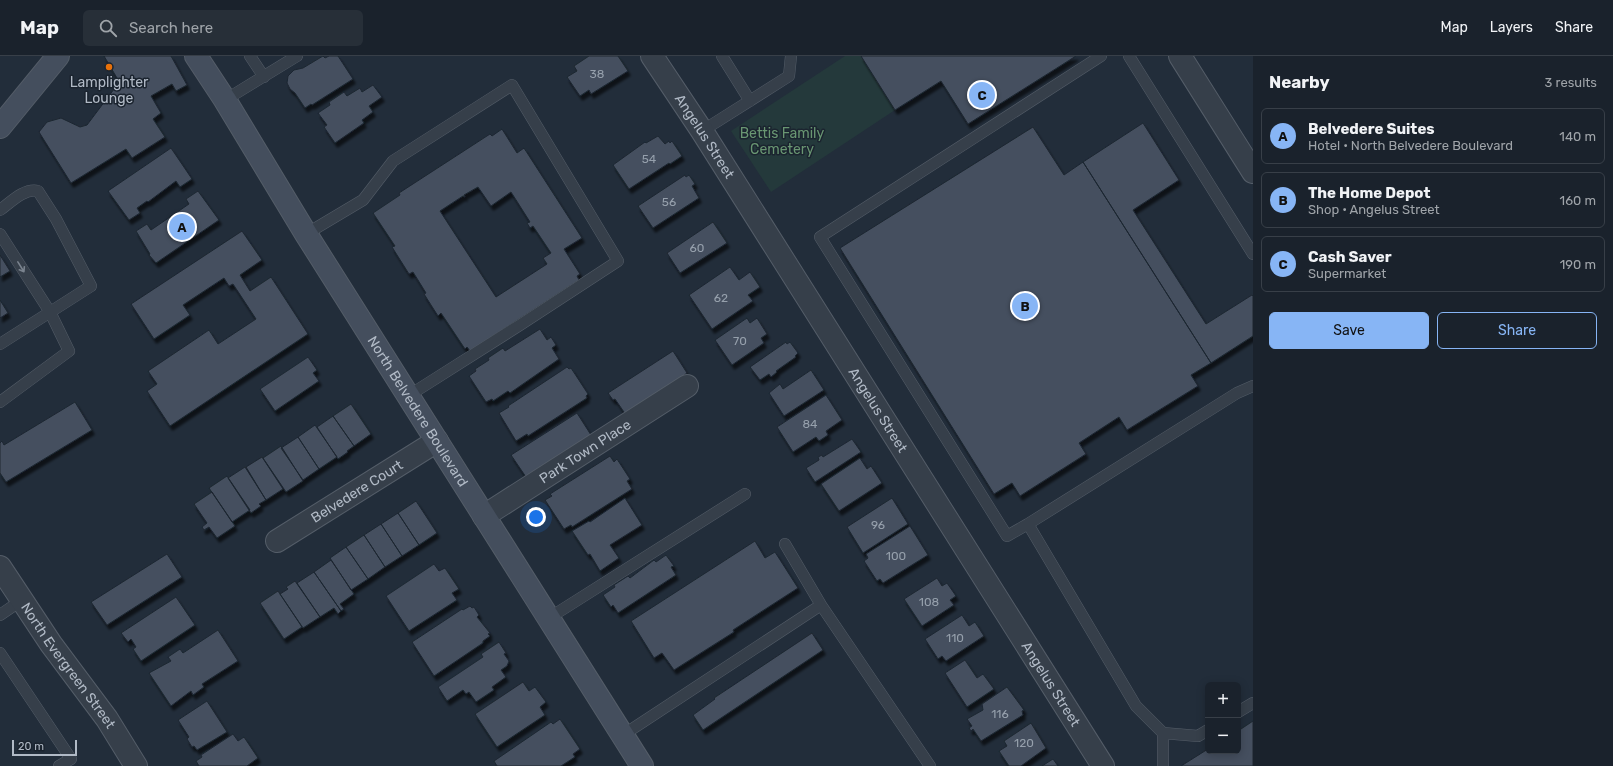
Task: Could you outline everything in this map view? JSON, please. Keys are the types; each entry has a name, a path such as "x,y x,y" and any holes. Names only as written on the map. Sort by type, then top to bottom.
{"street":[{"path":"0,127 58,56"},
{"name":"North Belvedere Boulevard","path":"196,56 225,100 306,234 642,766"},
{"name":"Angelus Street","path":"652,56 702,131 1103,766"},
{"path":"1180,56 1253,172"},
{"name":"Park Town Place","path":"484,516 687,386"},
{"name":"Belvedere Court","path":"277,541 437,441"},
{"name":"North Evergreen Street","path":"0,567 50,644 107,719 136,766"}],"lane":[{"path":"250,56 264,77"},
{"path":"225,100 297,56"},
{"path":"722,56 750,100"},
{"path":"702,131 789,76 791,56"},
{"path":"1101,56 820,237 1007,536 1237,393 1253,386"},
{"path":"1129,56 1253,254"},
{"path":"306,234 363,200 393,161 512,85 618,261 408,396"},
{"path":"0,210 26,192 31,190 38,191 56,219 91,286 0,344"},
{"path":"0,234 50,312 70,351 0,402"},
{"path":"549,618 745,494"},
{"path":"1028,524 1136,706 1163,733 1198,736 1205,732"},
{"path":"785,544 821,605 930,766"},
{"path":"0,615 22,600"},
{"path":"623,735 821,605"},
{"path":"0,653 70,759 59,766"},
{"path":"1241,710 1253,703"},
{"path":"1163,733 1163,766"}],"green space":[{"name":"Bettis Family Cemetery","path":"845,56 861,56 895,110 771,192 731,131"}],"building":[{"path":"104,56 171,56 187,85 176,91 172,84 151,96 161,113 153,119 165,137 132,158 126,149 71,183 39,132 47,122 61,118 80,127 87,125 117,85 117,78"},
{"path":"323,56 325,58 329,56 338,56 353,79 305,108 295,93 290,89 287,83 288,76 294,70 303,68"},
{"path":"589,56 618,56 628,71 591,94 589,90 580,96 567,77 577,71 574,66"},
{"path":"861,56 1076,56 968,124 941,81 895,110"},
{"path":"373,85 382,97 369,106 373,112 362,120 364,123 335,143 324,127 327,125 318,113 330,105 329,102 344,92 347,96 360,88 362,92"},
{"path":"1143,123 1179,180 1133,210 1206,324 1252,295 1253,296 1253,336 1211,363 1083,162"},
{"path":"1033,127 1064,175 1083,162 1211,363 1191,375 1198,386 1127,430 1119,417 1079,443 1086,454 1020,496 1012,483 994,494 840,248"},
{"path":"502,129 517,153 524,148 582,238 564,249 580,274 577,276 579,280 470,351 467,347 465,349 441,313 438,316 424,294 426,293 413,272 409,274 392,247 395,246 373,213 400,195 399,193 490,134 492,136","holes":["478,187 491,206 511,192 530,222 527,223 530,228 533,226 551,253 543,258 547,264 496,297 440,211 463,196 465,197 464,195"]},
{"path":"658,136 665,144 672,141 682,156 629,189 613,165 645,142 646,143"},
{"path":"171,148 192,179 180,187 176,181 148,202 147,201 137,208 140,213 129,220 108,191"},
{"path":"685,175 686,177 689,175 695,184 692,186 699,198 653,228 638,206"},
{"path":"198,191 219,220 156,263 149,255 150,254 136,231 147,224 151,230 189,204 186,199"},
{"path":"713,222 727,243 680,273 667,253"},
{"path":"242,231 262,260 240,275 250,291 271,277 308,334 170,426 147,391 157,384 148,371 209,330 218,344 256,319 233,284 229,286 224,278 183,305 190,315 154,339 131,304"},
{"path":"0,255 10,271 0,277"},
{"path":"730,267 739,280 750,272 760,287 748,295 753,301 712,329 689,295"},
{"path":"0,300 8,313 0,318"},
{"path":"747,318 750,323 757,318 767,334 761,338 764,343 732,365 715,340"},
{"path":"540,329 547,340 551,337 556,345 552,348 559,359 510,393 508,391 493,401 492,399 486,402 469,376 476,371 475,369 489,360 488,358 503,348 505,351"},
{"path":"786,342 787,344 790,342 798,353 795,356 796,357 776,371 777,372 771,377 769,374 760,380 750,367"},
{"path":"673,351 687,373 683,376 685,377 626,415 615,399 613,400 608,393"},
{"path":"308,357 317,370 313,373 319,381 275,411 260,389"},
{"path":"567,367 569,369 571,368 588,394 586,396 587,398 528,436 527,434 516,441 499,413"},
{"path":"811,370 824,390 784,416 769,393 780,384 783,389"},
{"path":"826,395 842,420 826,431 828,435 819,441 816,437 793,452 777,427"},
{"path":"75,402 92,430 6,482 0,473 0,443 2,441 4,445"},
{"path":"351,404 371,434 354,446 333,416"},
{"path":"577,413 591,435 526,477 511,455"},
{"path":"333,416 354,446 338,459 317,427"},
{"path":"315,425 337,457 319,469 298,437"},
{"path":"298,437 319,469 303,480 281,448"},
{"path":"852,439 861,452 815,482 806,468 819,460 818,457 822,455 823,457"},
{"path":"281,446 303,481 286,492 263,458"},
{"path":"610,456 614,462 617,459 630,479 627,481 632,489 572,527 571,525 564,529 545,500 552,496 550,494"},
{"path":"262,457 283,489 266,500 246,467"},
{"path":"860,458 867,469 871,466 882,483 839,511 821,484"},
{"path":"245,467 266,500 259,504 261,506 251,513 228,478"},
{"path":"227,476 250,510 232,522 209,488"},
{"path":"212,492 235,526 217,538 209,527 204,530 202,527 207,523 194,504"},
{"path":"625,498 642,525 610,545 619,558 600,571 590,554 588,555 572,531 589,521 590,522"},
{"path":"892,498 908,524 863,553 847,527"},
{"path":"416,501 437,533 419,545 398,513"},
{"path":"398,513 419,545 402,556 381,524"},
{"path":"381,524 402,556 385,567 364,535"},
{"path":"910,526 928,555 883,583 880,579 877,581 864,561 868,558 866,554"},
{"path":"364,535 385,567 368,579 346,547"},
{"path":"755,541 765,558 775,552 798,588 733,630 734,632 674,670 662,653 654,658 631,621"},
{"path":"346,547 368,579 351,590 330,558"},
{"path":"167,554 182,577 107,625 91,602"},
{"path":"666,555 674,566 671,567 676,575 618,613 613,605 611,607 603,595 615,587 614,585 628,576 630,578 654,560 656,562"},
{"path":"331,560 354,594 340,604 344,609 341,611 314,572"},
{"path":"434,564 439,571 445,568 459,589 452,593 457,600 409,631 386,596"},
{"path":"314,572 341,611 338,614 334,608 320,617 297,583"},
{"path":"937,578 942,586 947,583 956,596 950,600 954,605 922,626 904,599"},
{"path":"295,581 320,617 303,628 280,594 288,589 286,587"},
{"path":"278,591 302,627 284,639 260,603"},
{"path":"176,597 195,625 141,661 133,649 136,647 131,639 128,642 121,633"},
{"path":"470,606 472,608 474,607 479,615 477,617 490,633 488,634 490,636 483,641 483,643 434,676 412,642 462,609 463,610"},
{"path":"962,615 969,626 975,622 984,636 946,661 942,656 938,659 925,639"},
{"path":"218,630 238,661 202,684 204,687 193,695 191,691 171,706 149,673 171,661 168,657 180,649 183,653"},
{"path":"812,633 823,650 703,730 693,715 715,699 714,698"},
{"path":"499,642 509,661 507,666 501,670 506,677 492,687 494,690 476,702 469,692 466,694 463,690 447,701 438,687 483,657 481,654"},
{"path":"965,660 977,678 983,674 994,689 967,707 945,673"},
{"path":"523,682 529,691 535,687 546,702 540,707 545,715 497,747 475,714"},
{"path":"1007,687 1024,710 1022,711 1023,715 981,741 973,729 971,731 969,728 972,726 967,719 983,710 982,704"},
{"path":"207,701 227,732 197,750 194,746 192,747 187,739 189,737 178,720"},
{"path":"560,719 580,749 573,754 575,757 561,766 497,766 494,761 551,722 553,724"},
{"path":"1253,721 1253,766 1181,766 1205,751 1205,754 1241,754 1241,729"},
{"path":"1031,723 1046,748 1021,766 1009,766 999,751 1007,746 1004,741"},
{"path":"233,734 238,741 244,737 258,758 247,766 199,766 196,761 202,757 201,755"},
{"path":"1053,759 1058,766 1042,766"}],"place":[{"name":"Lamplighter Lounge","path":"109,67"},
{"name":"Cash Saver","path":"982,95"},
{"name":"Belvedere Suites","path":"182,227"},
{"name":"The Home Depot","path":"1025,306"}]}
